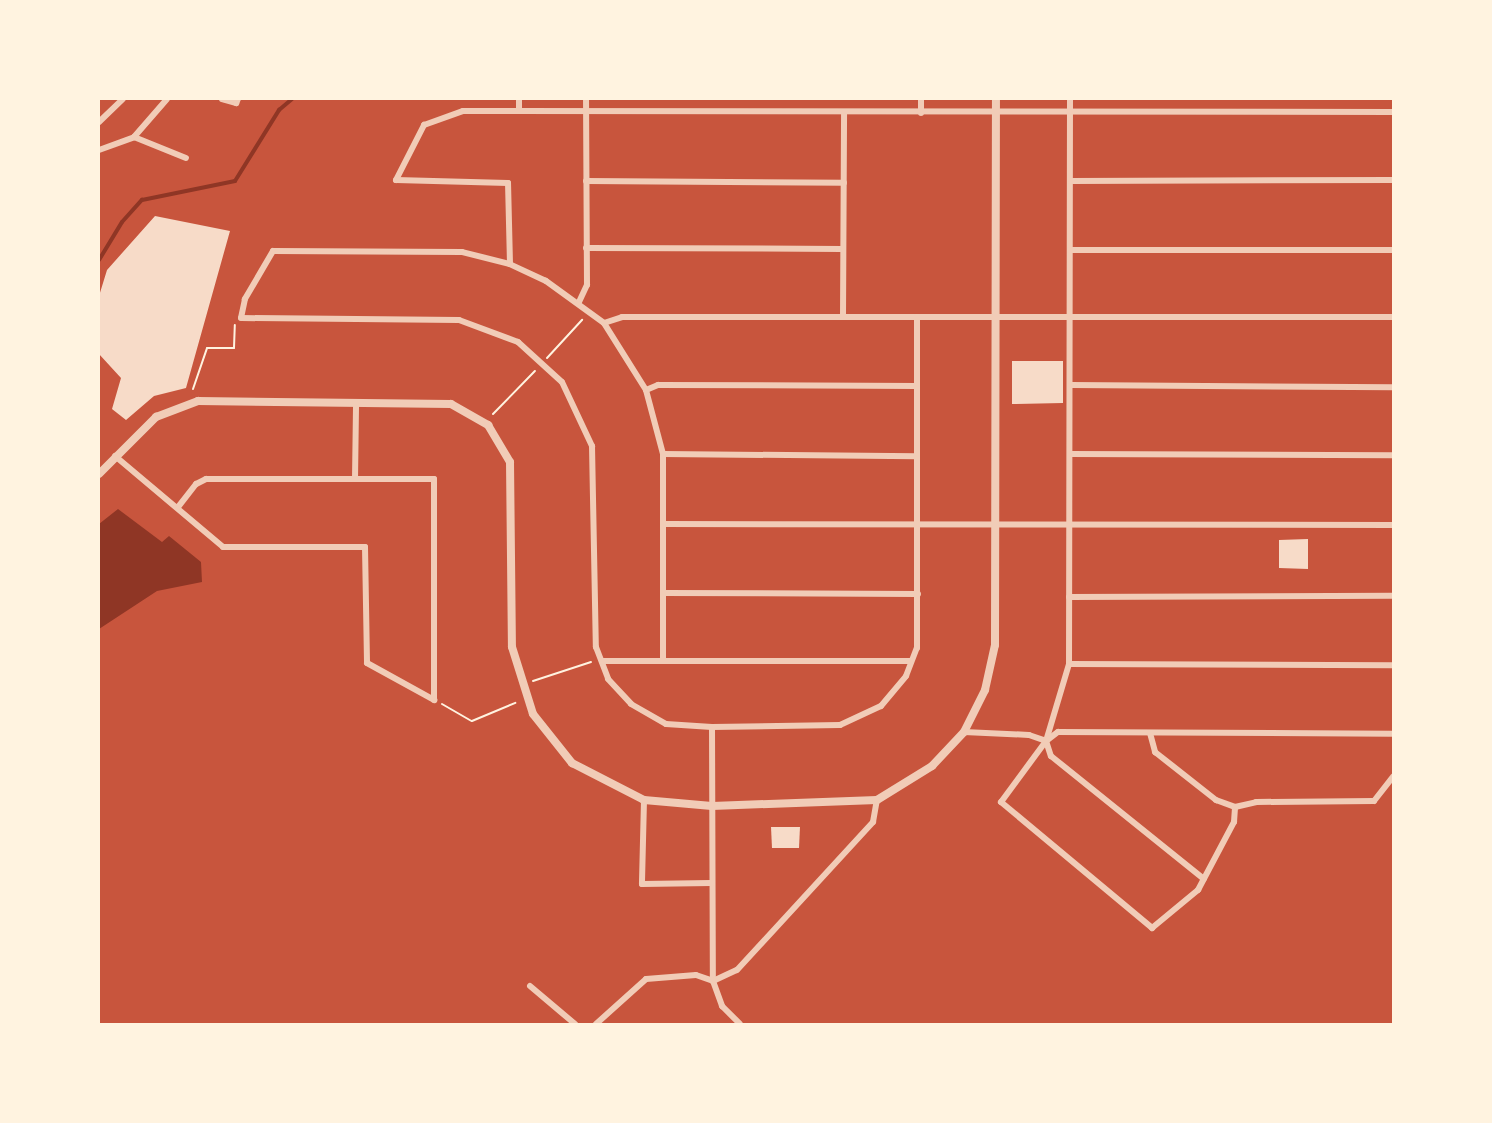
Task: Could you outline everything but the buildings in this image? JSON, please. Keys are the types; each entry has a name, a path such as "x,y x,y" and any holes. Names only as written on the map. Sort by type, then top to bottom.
{"street":[{"path":"99,122 123,99"},
{"path":"99,150 134,137 166,99"},
{"path":"222,99 236,103 238,99"},
{"path":"519,99 519,111"},
{"path":"579,302 587,285 586,99"},
{"path":"921,99 921,113"},
{"path":"99,474 156,417 198,401 451,404 488,425 510,462 512,647 532,714 572,763 644,800 712,806 877,800 932,766 964,732 985,690 995,645 996,99"},
{"path":"1070,99 1069,664 1046,741 1051,756 1204,879"},
{"path":"510,264 508,183 396,180 424,125 463,111 1393,112"},
{"path":"843,316 844,112"},
{"path":"134,137 186,158"},
{"path":"1071,181 1393,180"},
{"path":"586,182 844,183"},
{"path":"586,248 842,249"},
{"path":"1070,250 1393,250"},
{"path":"663,660 663,454 646,390 603,323 579,302 510,264 462,252 273,251 245,299 240,318 459,321 518,342 562,382 592,446 596,647 608,679 631,704 666,724 712,728 840,725 881,706 906,676 916,648 918,594 917,317"},
{"path":"603,323 622,316 1393,317"},
{"path":"646,390 658,385 917,386"},
{"path":"1071,386 1393,387"},
{"path":"355,479 356,403"},
{"path":"663,454 917,456"},
{"path":"1070,454 1393,455"},
{"path":"115,456 179,506 223,547 365,547 367,663 434,699 434,479 206,479 196,484 179,506"},
{"path":"664,524 1393,525"},
{"path":"664,593 918,594"},
{"path":"1069,597 1393,596"},
{"path":"601,659 911,661"},
{"path":"1069,664 1393,665"},
{"path":"712,728 712,981 722,1006 740,1024"},
{"path":"964,732 1029,735 1046,741"},
{"path":"1235,807 1234,822 1198,890 1152,927 1001,802 1046,741 1058,732 1393,734"},
{"path":"1150,733 1155,752 1216,800 1235,807 1256,802 1374,801 1393,777"},
{"path":"644,800 642,884 711,883"},
{"path":"596,1024 646,979 696,975 712,981 737,970 873,822 877,800"},
{"path":"530,986 575,1024"}],"path":[{"path":"193,389 207,348 234,348 236,322 240,318"},
{"path":"534,681 601,659"},
{"path":"434,699 472,721 515,703"}],"shaded area":[{"path":"118,509 162,542 169,536 201,562 202,582 157,591 99,629 99,524"}],"waterway":[{"path":"99,260 122,222 142,200 235,181 279,110 292,99"}]}
